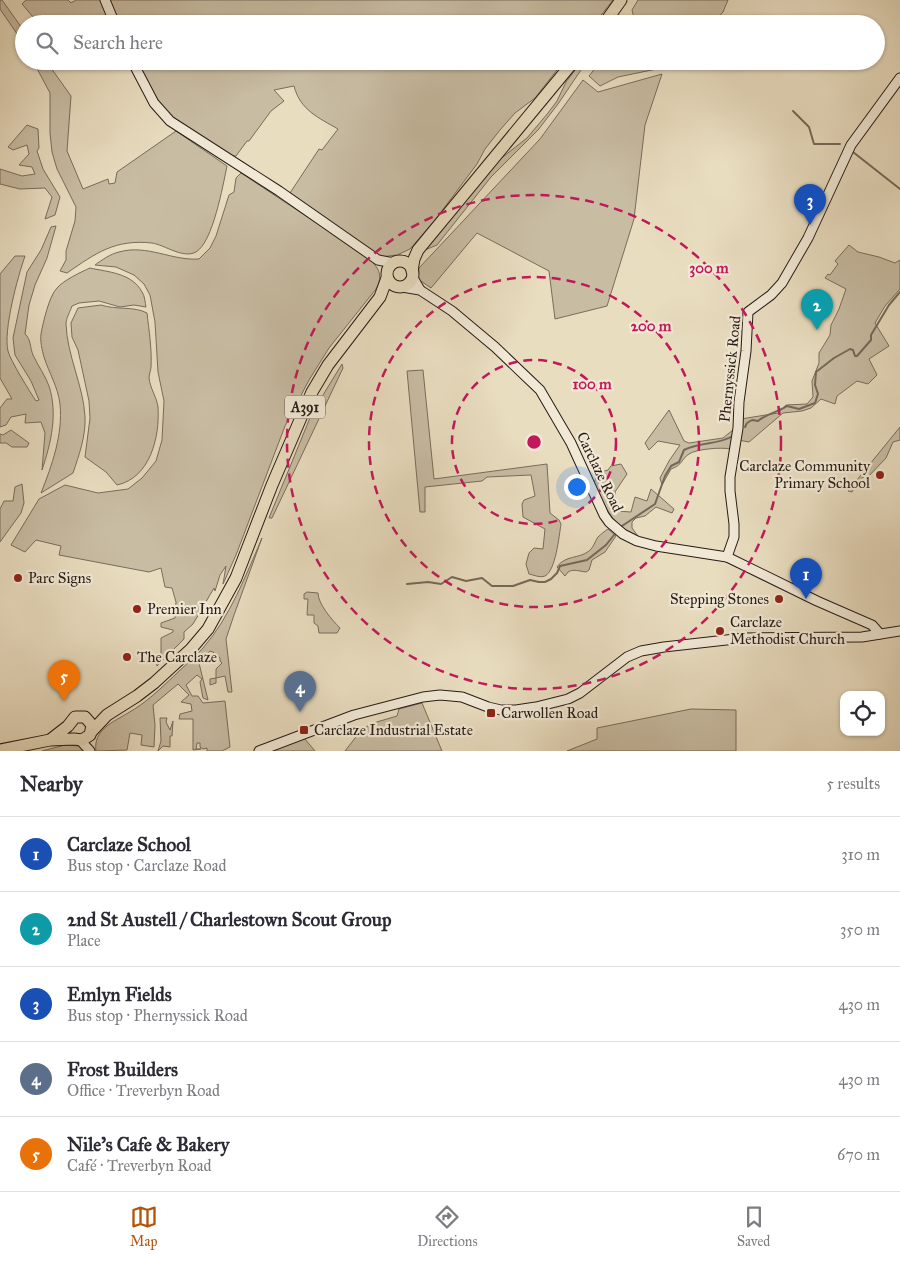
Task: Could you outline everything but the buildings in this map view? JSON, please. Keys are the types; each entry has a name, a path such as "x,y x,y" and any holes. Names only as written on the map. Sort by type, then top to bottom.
{"highway":[{"path":"610,15 621,0"},
{"path":"418,250 414,259 410,283 400,287 391,284 387,276 389,267 409,258 418,250 567,70"},
{"path":"396,263 407,264 412,274"},
{"name":"A391","path":"380,297 387,276"},
{"name":"A391","path":"84,737 106,715 154,683 191,649 208,629 236,578 272,485 312,392 328,365 380,297 392,289 400,287"},
{"name":"A391","path":"85,717 106,715"},
{"path":"50,740 68,726 75,717 85,717 90,722 84,737"},
{"path":"68,726 70,735 84,737"},
{"path":"0,750 50,740 84,737"}],"street":[{"path":"105,0 111,15"},
{"path":"137,70 154,103 170,121 279,191 378,260 396,263"},
{"name":"Phernyssick Road","path":"727,557 734,537 730,477 738,428 748,312 782,284 808,238 851,145 900,78"},
{"path":"378,260 387,276"},
{"name":"Carclaze Road","path":"412,274 420,290"},
{"name":"Carclaze Road","path":"400,287 420,290 452,311 495,347 540,390 571,443 609,522 623,534 637,541 656,546 727,557 817,601 872,625 880,634"},
{"path":"259,751 354,714 423,697 440,695 462,697 500,710 536,707 580,693 627,657 664,647 744,638 862,637 896,632 900,640"},
{"path":"84,737 91,751"}],"shaded area":[{"path":"0,0 2,0 15,18 15,31 0,9"},
{"path":"26,0 68,0 71,3 76,0 100,0 107,15 31,15 22,4"},
{"path":"108,0 613,0 601,15 115,15"},
{"path":"638,0 728,0 720,15 633,15 632,10"},
{"path":"38,70 52,70 71,96 67,151 83,189 108,179 109,184 115,183 117,172 176,131 227,166 212,225 202,246 196,252 185,254 152,243 127,243 106,249 67,273 60,271 66,260 66,251 75,221 76,207 57,169 52,152 50,93"},
{"path":"141,70 557,70 535,98 515,113 500,130 435,220 410,249 397,255 380,257 290,193 319,149 322,150 338,129 311,112 301,101 294,86 274,90 284,101 271,111 236,156 230,156 171,117 162,108"},
{"path":"575,70 581,70 538,130 491,177 437,245 425,250 499,160 527,138 548,113 557,101 566,82"},
{"path":"594,70 652,70 618,77 600,86 589,76"},
{"path":"662,74 645,125 634,219 607,306 555,319 549,271 477,233 431,288 418,279 419,268 540,139 583,80 598,92"},
{"path":"27,125 38,129 39,148 37,151 43,169 60,197 55,215 45,219 52,197 45,188 20,189 0,184 0,169 22,176 35,174 32,167 19,165 29,154 27,145 13,150 8,147"},
{"path":"241,173 368,257 377,268 380,279 376,289 329,348 309,380 285,426 236,555 223,584 226,566 220,575 215,591 214,588 193,624 184,632 184,639 157,666 156,661 161,653 161,638 173,632 173,630 161,627 161,623 175,618 176,602 172,588 165,587 161,568 149,572 59,555 61,546 36,540 25,552 11,545 39,499 65,485 98,493 128,489 142,478 156,461 162,440 164,401 158,372 155,322 150,295 144,284 134,275 116,267 95,265 112,254 129,250 149,251 179,258 199,259 210,248 216,236 229,195 234,192 236,178"},
{"path":"56,226 47,258 35,285 29,305 25,334 33,355 49,386 52,397 52,428 42,470 45,433 41,422 25,423 26,414 11,417 6,425 0,427 0,408 7,399 12,399 0,378 0,274 15,256 25,256 9,317 7,342 12,361 36,401 39,400 31,381 15,355 13,338 27,272 41,250 51,227"},
{"path":"849,245 858,252 895,263 900,260 900,289 885,306 875,323 889,346 869,359 877,375 868,384 857,381 837,396 835,404 821,399 811,408 783,413 749,442 738,440 741,419 778,413 786,405 807,404 813,397 812,381 819,363 819,353 830,335 831,325 846,289 825,278 828,274 830,275 838,264 835,261"},
{"path":"90,268 119,274 132,281 143,294 146,307 134,305 120,307 99,301 79,303 72,306 67,317 67,336 84,404 85,423 83,438 73,473 41,493 56,450 60,427 60,404 42,348 42,329 49,303 57,288 68,279"},
{"path":"101,305 147,313 151,354 149,378 158,407 157,431 151,455 138,474 128,481 117,485 106,472 85,457 90,418 89,401 78,350 72,337 71,323 78,308"},
{"path":"342,364 343,368 272,518 269,518 312,413"},
{"path":"423,370 434,479 547,464 550,513 561,524 552,567 545,576 539,577 529,574 526,564 529,553 534,548 543,549 545,529 523,517 522,504 524,500 535,496 531,475 487,477 482,481 425,487 425,512 420,512 407,371"},
{"path":"669,410 684,441 689,443 723,438 733,430 730,449 721,448 692,452 678,466 671,469 662,485 660,478 680,445 658,441 649,450 645,443"},
{"path":"900,427 900,440 893,442 886,458 866,479 863,477 857,489 854,488 852,492 848,491"},
{"path":"11,430 29,443 27,447 12,447 6,443 0,443 0,434 3,435"},
{"path":"621,464 627,474 615,492 617,511 631,512 635,497 647,501 651,489 674,509 672,513 656,507 645,516 636,518 632,522 632,528 640,539 623,529 611,516 594,483 598,473 608,470 611,466"},
{"path":"22,484 24,503 21,513 0,542 0,509 4,501 13,501 15,487"},
{"path":"608,529 616,536 605,552 592,560 589,570 586,572 569,571 565,576 557,567 560,563 589,551 598,537"},
{"path":"262,538 226,639 232,692 228,692 225,676 216,678 216,669 222,663 220,658 210,651 199,663 208,700 203,698 200,682 202,679 197,675 186,685 192,696 198,696 203,703 225,701 230,747 222,751 207,751 207,748 203,749 200,747 200,743 197,743 196,749 201,749 193,750 193,719 179,719 180,714 192,711 191,704 181,702 189,695 178,684 153,705 155,725 154,747 141,745 142,735 130,733 127,750 96,751 98,737 105,728 153,696 213,636 237,595"},
{"path":"307,592 318,593 323,607 340,628 337,633 319,633 318,626 314,623 314,615 307,615 308,599 304,599 304,594"},
{"path":"216,678 216,683 210,685 210,679"},
{"path":"422,703 442,751 345,751 359,733 370,724 397,716 399,709"},
{"path":"691,709 736,710 736,751 567,751 597,739 597,728"},
{"path":"160,718 167,718 166,722 170,730 173,721 170,747 163,746 158,751 161,741"},
{"path":"304,738 315,751 270,751"},
{"path":"65,745 79,746 84,751 42,751"}],"waterway":[{"path":"793,111 809,127 814,144 840,144"},
{"path":"853,152 900,189"},
{"path":"745,427 752,420 758,421 787,406 799,409 815,403 818,394 815,385 816,372 834,358 850,349 857,356 871,340 871,335 889,305 900,292"},
{"path":"622,526 655,504 665,476 671,466 679,462 684,450 721,441 733,436"},
{"path":"407,584 428,582 441,584 452,577 466,581 482,578 492,586 513,586 530,580 545,582 557,573 560,566 587,560 606,545 614,535"}],"place":[{"name":"Emlyn Fields","path":"810,225"},
{"name":"2nd St Austell / Charlestown Scout Group","path":"817,330"},
{"name":"Carclaze Community Primary School","path":"880,475"},
{"name":"Parc Signs","path":"18,578"},
{"name":"Stepping Stones","path":"779,599"},
{"name":"Carclaze School","path":"806,599"},
{"name":"Premier Inn","path":"137,609"},
{"name":"Carclaze Methodist Church","path":"720,631"},
{"name":"The Carclaze","path":"127,657"},
{"name":"Nile's Cafe & Bakery","path":"64,701"},
{"name":"Frost Builders","path":"300,712"},
{"name":"Carwollen Road","path":"491,713"},
{"name":"Carclaze Industrial Estate","path":"304,730"}]}
